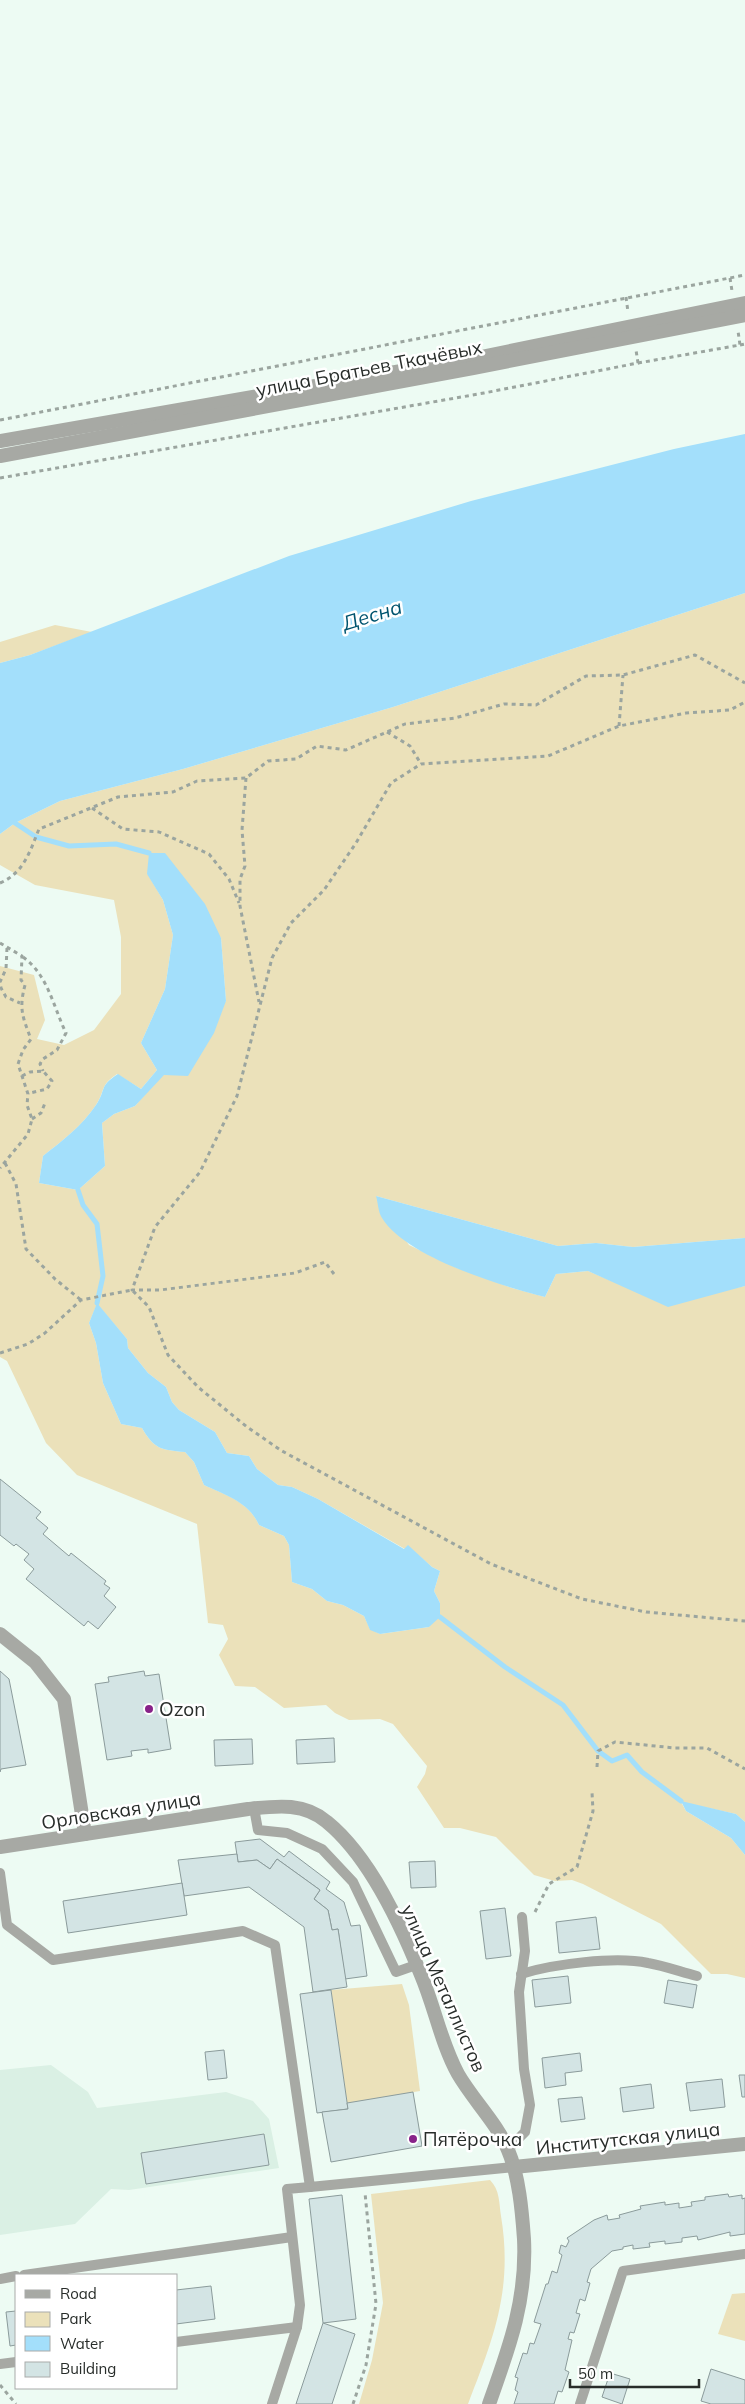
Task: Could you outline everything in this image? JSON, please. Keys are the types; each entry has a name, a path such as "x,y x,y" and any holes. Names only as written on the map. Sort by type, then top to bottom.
{"street":[{"name":"улица Братьев Ткачёвых","path":"0,456 632,331 745,303"},
{"name":"улица Братьев Ткачёвых","path":"0,441 632,331 745,315"},
{"path":"0,1634 35,1662 64,1699 85,1834"},
{"name":"улица Металлистов","path":"251,1808 282,1806 306,1809 326,1820 344,1836 372,1877 416,1966 441,2036 459,2075 508,2148 514,2167 524,2238 524,2275 514,2333 489,2404"},
{"name":"Орловская улица","path":"0,1847 251,1808"},
{"name":"Институтская улица","path":"514,2167 745,2144"}],"lane":[{"path":"251,1808 258,1830 287,1832 322,1849 353,1882 396,1972 416,1966"},
{"path":"0,1873 4,1926 54,1960 243,1931 275,1946 310,2186"},
{"path":"508,2148 524,2132 530,2105 524,2069 519,1992 525,1951 522,1917"},
{"path":"521,1974 545,1966 627,1961 647,1962 697,1976"},
{"path":"272,2404 296,2327 300,2305 287,2189 514,2167"},
{"path":"31,2274 292,2237"},
{"path":"580,2404 623,2271 745,2254"},
{"path":"0,2279 15,2276"},
{"path":"178,2342 296,2327"},
{"path":"0,2364 15,2362"}],"path":[{"path":"0,420 745,275"},
{"path":"0,478 484,393 638,363 626,298"},
{"path":"740,344 745,344"},
{"path":"0,883 12,878 33,848 39,828 118,798 173,792 197,780 246,778 268,761 296,759 317,746 346,750 406,724 455,718 504,704 536,705 586,676 623,675 695,655 745,683"},
{"path":"619,726 623,675"},
{"path":"132,1290 154,1227 200,1172 237,1096 272,958 291,923 324,890 356,843 390,783 421,764 548,756 619,726 686,713 730,710 745,702"},
{"path":"387,732 410,746 421,764"},
{"path":"240,906 240,879 245,866 242,830 246,778"},
{"path":"92,808 123,829 158,832 209,854 229,879 240,906 260,1005"},
{"path":"0,943 35,966 46,982 52,1003 66,1033 58,1050 43,1058 40,1064 43,1071 52,1081 47,1089 30,1094"},
{"path":"7,947 6,969 0,982 1,988 6,997 20,1003"},
{"path":"0,1168 28,1134 32,1119 18,1064 23,1050 31,1039 22,1015 20,1003 25,985 20,980 22,956"},
{"path":"22,1076 30,1072 43,1071"},
{"path":"32,1119 42,1113 45,1103"},
{"path":"5,1163 16,1184 26,1249 55,1279 81,1300"},
{"path":"0,1353 28,1344 45,1333 81,1300 132,1290 160,1290 295,1273 325,1262 334,1274"},
{"path":"132,1290 149,1307 168,1355 198,1387 247,1427 282,1451 490,1564 582,1599 646,1612 745,1621"},
{"path":"597,1767 598,1751 615,1742 674,1748 707,1748 745,1769"},
{"path":"534,1918 535,1910 549,1884 577,1867 593,1811 592,1792"},
{"path":"353,2404 366,2365 376,2304 364,2182"},
{"path":"0,2385 16,2404"}],"shaded area":[{"path":"51,2065 88,2092 97,2108 226,2092 253,2101 269,2119 279,2168 129,2190 111,2189 75,2224 0,2235 0,2070"}],"green space":[{"path":"745,593 745,1238 633,1247 596,1243 558,1246 376,1196 409,1245 457,1268 512,1288 545,1297 556,1274 588,1271 614,1282 735,1288 745,1286 745,1822 736,1814 681,1802 686,1811 731,1838 745,1855 745,1978 727,1974 711,1974 661,1924 583,1884 572,1880 555,1881 534,1875 496,1837 460,1828 444,1828 417,1787 425,1774 427,1766 393,1724 380,1719 349,1720 335,1713 326,1705 284,1708 255,1687 235,1686 219,1655 228,1639 223,1625 208,1623 197,1524 77,1475 46,1443 7,1361 0,1357 0,966 34,975 45,1020 37,1039 64,1045 94,1030 121,994 121,937 114,900 35,885 0,865 0,834 15,823 60,801 183,769 393,707","holes":["147,873 221,938 226,1001 135,1106 114,1114 102,1123 105,1166 78,1190 39,1183 43,1156 84,1120 96,1105 105,1085 111,1078 117,1074 141,1089 157,1070 141,1043 165,989 173,935 163,900","97,1304 127,1339 128,1348 148,1373 166,1387 172,1402 179,1410 215,1432 227,1453 249,1456 257,1469 278,1485 292,1487 318,1499 405,1549 408,1546 432,1567 440,1571 434,1591 440,1603 429,1627 380,1634 370,1629 364,1616 343,1605 327,1601 312,1589 292,1582 289,1545 284,1536 259,1525 249,1510 236,1500 204,1485 194,1462 185,1452 159,1447 150,1440 142,1428 121,1424 103,1383 96,1343 89,1323"]},
{"path":"55,625 92,632 30,655 0,663 0,642"},
{"path":"402,1984 409,2005 420,2091 347,2103 331,1990"},
{"path":"490,2180 496,2188 504,2242 505,2267 503,2290 499,2312 486,2357 468,2404 359,2404 372,2360 383,2303 371,2194"},
{"path":"745,2293 745,2341 718,2334 732,2294"}],"water":[{"name":"Десна","path":"745,434 745,593 393,707 183,769 60,801 15,823 0,834 0,663 30,655 289,556 471,501 674,449"},
{"path":"149,853 165,853 205,904 221,938 226,1001 214,1033 188,1076 164,1075 135,1106 114,1114 102,1123 105,1166 78,1190 39,1183 43,1156 84,1120 96,1105 108,1082 118,1074 141,1089 157,1070 141,1043 165,989 173,935 163,900 147,874"},
{"path":"376,1196 558,1246 596,1243 633,1247 745,1238 745,1286 668,1307 588,1271 556,1274 545,1297 456,1268 411,1245 394,1232 382,1218"},
{"path":"97,1303 127,1339 128,1348 148,1373 166,1387 172,1402 179,1410 215,1432 227,1453 249,1456 257,1469 278,1485 292,1487 318,1499 404,1549 408,1545 432,1567 440,1571 434,1591 440,1603 440,1617 429,1627 380,1634 370,1630 364,1616 343,1605 327,1601 312,1589 292,1582 289,1545 284,1536 259,1525 249,1510 236,1500 204,1485 194,1462 185,1452 159,1447 150,1440 142,1428 121,1424 103,1383 96,1343 89,1323"},
{"path":"681,1801 736,1814 745,1822 745,1855 731,1838 686,1811"}],"building":[{"path":"0,1479 41,1512 36,1518 48,1528 43,1534 69,1556 71,1553 106,1581 104,1584 110,1588 104,1596 116,1607 98,1629 88,1621 84,1626 26,1579 34,1569 24,1560 29,1554 16,1544 14,1546 0,1535"},
{"path":"0,1671 9,1679 26,1765 1,1769 0,1772"},
{"path":"144,1671 145,1676 159,1674 171,1749 148,1753 148,1749 131,1751 132,1756 107,1760 95,1684 109,1682 108,1677"},
{"path":"334,1738 335,1762 297,1764 296,1740"},
{"path":"252,1739 253,1764 215,1766 214,1740"},
{"path":"260,1839 284,1857 289,1851 330,1882 326,1889 344,1902 351,1926 360,1925 367,1976 345,1979 338,1929 332,1930 328,1910 314,1899 320,1890 277,1859 270,1869 257,1860 238,1862 235,1842"},
{"path":"237,1854 238,1862 257,1860 270,1869 277,1859 320,1890 314,1899 328,1910 332,1930 338,1929 347,1987 313,1992 304,1927 249,1887 184,1896 178,1860"},
{"path":"435,1861 436,1887 411,1888 409,1862"},
{"path":"182,1883 187,1915 68,1933 63,1901"},
{"path":"505,1908 511,1956 486,1959 480,1911"},
{"path":"596,1917 600,1949 559,1953 556,1922"},
{"path":"568,1976 571,2003 535,2007 532,1980"},
{"path":"668,1980 697,1985 693,2008 664,2003"},
{"path":"331,1990 348,2109 317,2113 300,1994"},
{"path":"224,2050 227,2078 208,2080 205,2052"},
{"path":"580,2053 582,2071 565,2073 566,2085 545,2088 542,2058"},
{"path":"739,2075 745,2075 745,2097 742,2097"},
{"path":"722,2079 725,2107 690,2111 686,2083"},
{"path":"651,2084 654,2108 623,2112 620,2088"},
{"path":"413,2092 422,2146 331,2162 322,2112 348,2109 347,2103"},
{"path":"582,2097 585,2119 561,2122 558,2099"},
{"path":"264,2134 269,2165 146,2184 141,2153"},
{"path":"728,2194 729,2197 742,2195 742,2199 745,2198 745,2234 730,2236 730,2232 698,2240 697,2236 682,2238 682,2242 665,2244 665,2241 649,2243 650,2247 633,2249 633,2245 623,2247 623,2249 612,2251 591,2269 587,2282 590,2283 585,2301 580,2299 576,2313 580,2314 574,2333 570,2332 568,2339 572,2340 565,2370 569,2372 562,2392 558,2391 554,2404 514,2404 518,2392 515,2390 518,2378 515,2377 523,2353 527,2354 530,2343 534,2344 541,2324 534,2322 552,2271 557,2273 562,2255 559,2253 561,2245 566,2247 569,2241 567,2238 594,2220 607,2215 608,2220 620,2218 619,2215 641,2209 640,2206 665,2202 665,2205 679,2203 679,2208 692,2206 691,2202 705,2200 705,2197"},
{"path":"342,2195 356,2319 323,2323 309,2199"},
{"path":"211,2286 215,2319 178,2324 178,2290"},
{"path":"15,2311 15,2345 10,2346 6,2312"},
{"path":"323,2323 355,2334 332,2404 296,2404"},
{"path":"711,2369 745,2380 745,2404 711,2404 701,2401"},
{"path":"610,2373 630,2379 622,2404 602,2397"}],"waterway":[{"path":"15,823 36,837 69,846 116,844 149,853"},
{"path":"78,1190 83,1205 97,1224 103,1276 97,1303"},
{"path":"440,1617 505,1667 563,1705 598,1751 612,1761 627,1755 642,1772 681,1801"}],"place":[{"name":"Ozon","path":"149,1709"},
{"name":"Пятёрочка","path":"413,2139"}]}
